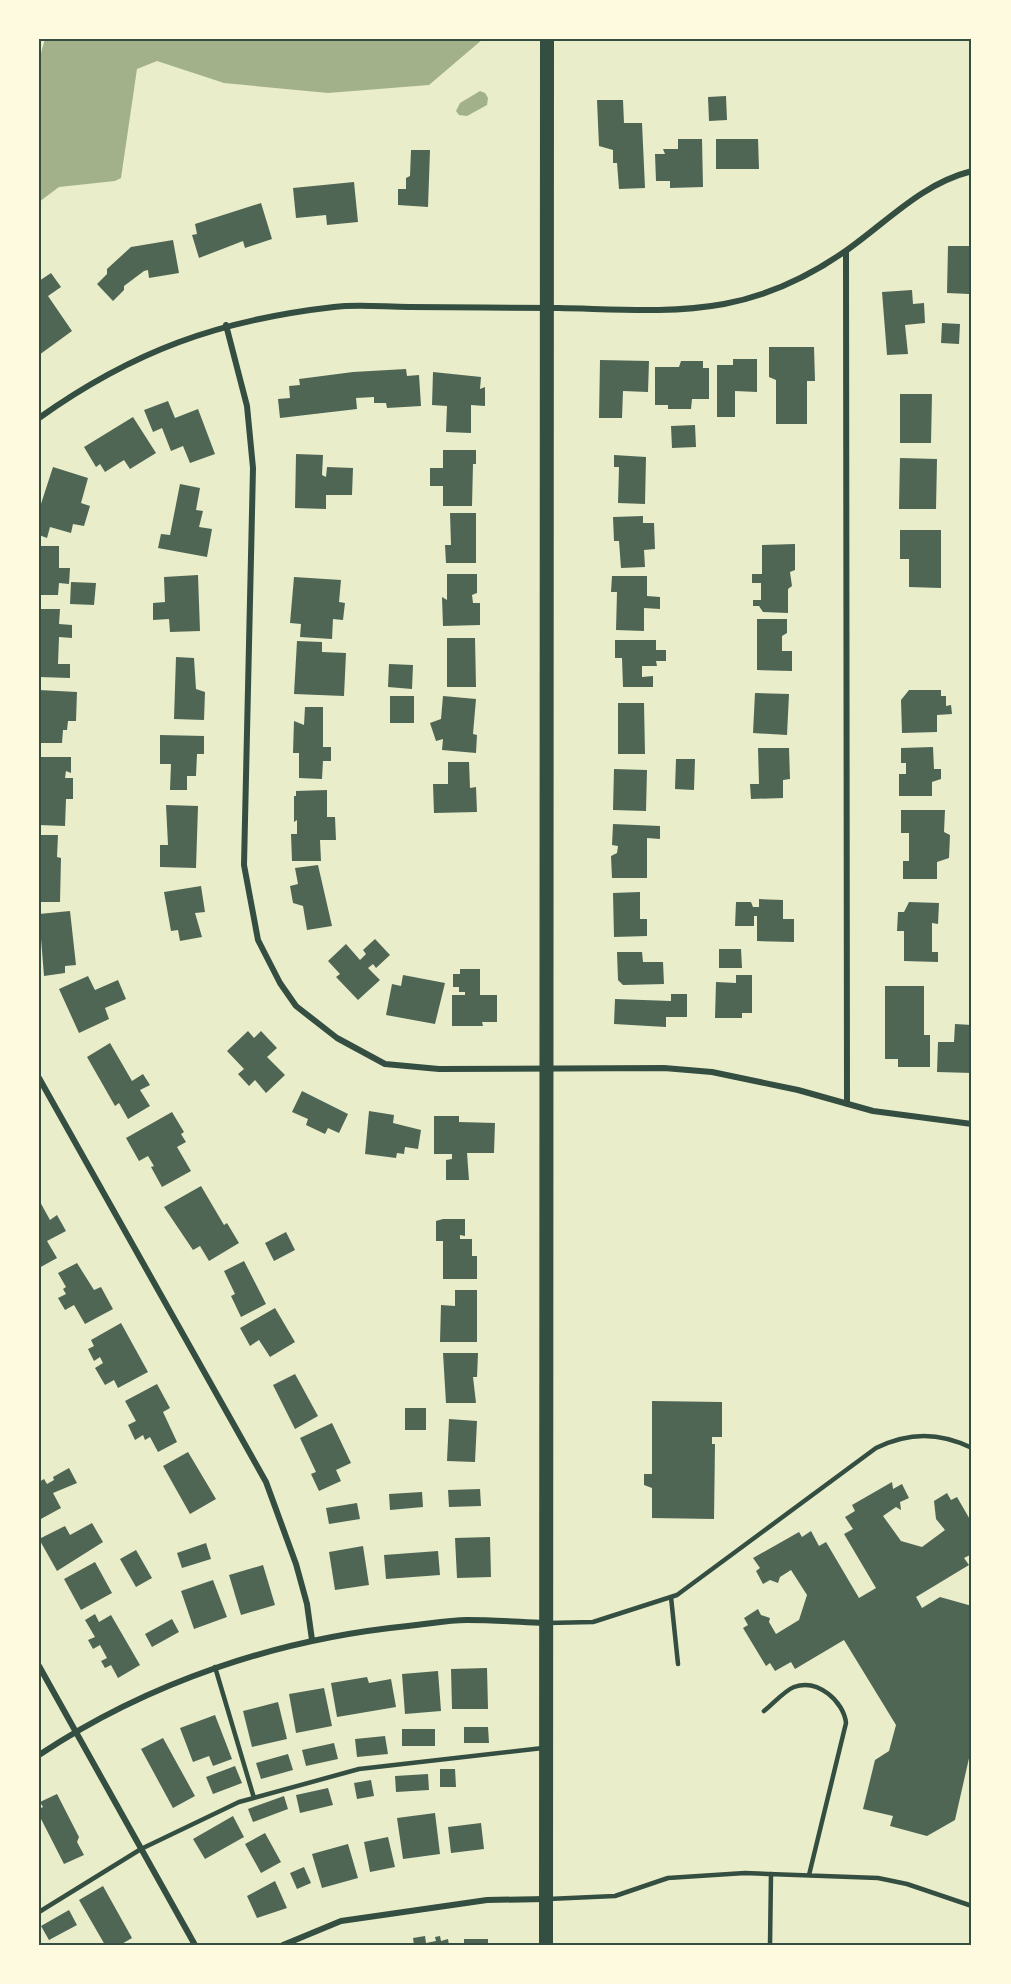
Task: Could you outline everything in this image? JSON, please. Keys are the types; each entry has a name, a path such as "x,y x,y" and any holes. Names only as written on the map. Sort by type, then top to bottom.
{"main road":[{"path":"546,39 544,1623 546,1945"}],"street":[{"path":"39,418 76,392 153,350 226,325 336,306 665,309 723,304 760,294 805,276 846,251 928,189 950,177 972,171"},
{"path":"846,251 847,1104"},
{"path":"226,325 247,406 253,468 244,865 258,940 280,983 296,1006 338,1038 377,1060 421,1068 664,1068 712,1072 798,1090 873,1111 972,1124"},
{"path":"39,1078 266,1482 296,1563 307,1605 312,1640"},
{"path":"39,1755 76,1731 146,1695 215,1667 312,1640 381,1628 465,1620 544,1623"},
{"path":"39,1666 195,1945"},
{"path":"283,1945 342,1921 487,1900 546,1899"}],"lane":[{"path":"544,1623 593,1622 671,1597 724,1563 876,1448 894,1439 926,1435 954,1440 972,1448"},
{"path":"671,1597 678,1664"},
{"path":"215,1667 254,1798"},
{"path":"765,1711 794,1687 809,1686 824,1691 840,1703 845,1713 846,1723 809,1875"},
{"path":"39,1912 141,1849 239,1802 359,1769 546,1747"},
{"path":"770,1945 771,1874"},
{"path":"546,1899 615,1896 668,1878 686,1875 771,1874 878,1878 907,1884 972,1906"}],"shaded area":[{"path":"45,39 483,39 429,85 328,93 224,83 157,61 137,69 121,178 115,181 59,187 39,202 39,60"},
{"path":"480,91 488,98 487,105 467,116 459,115 456,111 460,103"}],"building":[{"path":"726,96 727,120 709,121 708,97"},
{"path":"597,100 623,100 624,123 642,123 645,188 619,189 617,163 613,163 613,150 599,146"},
{"path":"678,139 702,139 703,187 670,188 670,181 656,181 655,154 665,154 663,149 678,149"},
{"path":"716,139 758,139 759,169 716,169"},
{"path":"411,150 430,150 428,207 398,205 398,189 406,189 406,178 410,176"},
{"path":"354,182 358,222 327,225 326,215 296,218 293,188"},
{"path":"261,203 272,239 245,248 243,241 199,258 192,235 197,234 195,224"},
{"path":"173,240 179,273 149,278 148,270 144,271 124,286 124,290 113,301 97,284 107,274 107,269 131,247"},
{"path":"948,246 972,246 969,294 947,293"},
{"path":"51,273 61,287 48,296 72,331 39,355 39,281"},
{"path":"912,290 913,304 924,303 925,323 905,325 908,354 887,355 882,292"},
{"path":"942,323 960,324 959,344 941,343"},
{"path":"769,347 814,347 815,381 807,381 807,424 776,424 776,380 769,377"},
{"path":"733,359 757,359 757,392 735,391 735,417 717,417 717,365 733,365"},
{"path":"600,360 649,361 648,392 623,391 622,418 599,418"},
{"path":"681,361 703,361 703,368 709,368 709,399 692,399 691,409 668,409 668,405 655,405 655,367 679,367"},
{"path":"406,369 407,376 419,375 421,406 387,408 386,403 374,403 374,397 356,398 357,409 280,418 278,399 290,398 289,386 300,385 299,379 353,372"},
{"path":"433,372 481,377 480,389 485,387 485,406 471,405 471,433 446,432 447,406 432,405"},
{"path":"900,394 932,394 931,443 900,443"},
{"path":"168,401 175,418 198,409 215,454 190,463 183,446 171,451 162,428 153,432 144,410"},
{"path":"133,417 156,453 130,469 124,460 105,472 100,464 96,467 84,447"},
{"path":"695,425 696,447 672,448 671,426"},
{"path":"443,450 476,450 476,464 473,464 472,506 443,506 443,486 430,486 430,468 443,468"},
{"path":"296,454 323,455 322,475 326,477 327,467 353,468 352,495 326,495 326,509 295,508"},
{"path":"614,455 646,457 645,504 618,503 619,467 614,467"},
{"path":"900,458 937,459 936,509 899,509"},
{"path":"53,467 88,478 81,503 90,506 84,526 73,524 71,533 50,527 47,538 39,535 39,510"},
{"path":"180,484 200,488 196,510 203,511 199,527 212,529 207,557 158,548 161,534 170,535"},
{"path":"450,513 476,513 476,563 446,563 445,545 451,545"},
{"path":"643,516 643,523 654,523 655,549 644,550 645,567 621,568 619,541 614,541 613,517"},
{"path":"900,530 941,530 941,588 909,587 909,559 900,559"},
{"path":"795,544 795,570 790,572 792,586 788,589 788,613 763,612 759,606 753,606 753,600 761,600 761,583 752,583 752,574 762,574 762,545"},
{"path":"39,546 59,546 59,568 70,568 69,584 59,583 58,595 39,595"},
{"path":"447,574 477,574 477,593 472,595 473,603 480,603 480,625 443,626 442,597 447,600"},
{"path":"198,575 200,631 170,632 169,619 153,620 153,603 165,602 164,577"},
{"path":"612,576 647,576 647,596 660,597 660,609 644,608 644,631 616,630 617,592 611,592"},
{"path":"294,577 341,580 339,602 345,603 343,620 333,619 332,639 300,637 301,624 290,623"},
{"path":"71,582 96,583 94,605 70,604"},
{"path":"39,609 60,609 59,624 72,625 72,638 59,637 58,664 70,664 70,678 39,677"},
{"path":"757,619 787,619 787,633 782,636 782,651 792,651 792,671 757,670"},
{"path":"447,638 475,638 476,687 447,687"},
{"path":"615,640 656,640 656,650 666,650 666,661 656,661 657,666 642,666 642,677 653,676 653,687 623,687 622,658 615,658"},
{"path":"297,641 322,642 322,652 346,653 344,696 294,694"},
{"path":"176,657 194,658 196,689 205,692 204,720 174,719"},
{"path":"389,664 413,665 412,689 388,687"},
{"path":"39,690 77,692 76,721 68,721 67,730 63,730 62,743 39,743"},
{"path":"909,690 941,690 941,696 946,696 946,706 951,705 952,714 937,715 937,732 902,733 901,700"},
{"path":"755,693 789,694 787,735 753,733"},
{"path":"390,696 414,696 414,723 390,723"},
{"path":"443,696 476,699 473,734 477,735 476,753 442,750 443,739 436,741 430,723 441,719"},
{"path":"618,703 644,703 645,754 618,754"},
{"path":"305,707 323,707 323,747 331,747 331,761 323,761 322,779 299,778 299,753 293,753 294,721 304,725"},
{"path":"160,735 204,736 204,754 197,754 196,776 187,776 187,790 170,790 171,764 160,764"},
{"path":"933,747 934,769 941,769 941,779 932,782 932,796 899,796 899,774 906,774 906,763 901,763 901,748"},
{"path":"758,748 789,748 790,779 783,780 783,798 751,799 750,784 759,784"},
{"path":"39,757 71,757 71,773 66,771 65,778 73,778 73,799 66,799 65,826 39,825"},
{"path":"676,759 695,759 694,790 675,789"},
{"path":"448,762 469,762 470,788 476,787 477,812 434,813 433,784 448,784"},
{"path":"614,769 647,770 646,811 613,810"},
{"path":"327,790 327,817 335,817 336,840 320,840 321,861 292,861 291,834 297,834 297,820 294,822 296,791"},
{"path":"166,805 198,806 196,868 160,867 160,845 168,845"},
{"path":"901,810 945,810 944,832 950,835 949,858 937,862 937,879 903,879 903,861 909,861 909,833 901,833"},
{"path":"613,824 660,826 660,839 647,838 647,878 612,878 611,856 617,853 618,846 612,845"},
{"path":"39,835 58,835 57,857 61,858 60,902 39,902"},
{"path":"318,865 332,926 307,930 303,906 293,903 290,886 298,884 295,868"},
{"path":"201,886 205,912 195,913 202,937 180,941 178,930 171,931 164,892"},
{"path":"640,892 640,919 647,919 647,936 614,937 613,893"},
{"path":"759,899 783,900 783,919 794,919 794,942 757,941 757,916 754,916 754,926 735,926 736,902 751,902 753,907 759,907"},
{"path":"909,902 939,903 938,924 932,923 932,952 938,952 938,962 904,961 904,931 897,931 898,912 904,912"},
{"path":"70,911 76,965 65,966 65,973 44,976 39,914"},
{"path":"375,939 390,955 376,968 373,964 368,968 380,980 358,1000 336,977 340,974 328,961 346,944 360,960 366,954 363,950"},
{"path":"719,949 741,949 742,968 719,968"},
{"path":"617,952 642,952 643,962 663,962 664,984 623,985 618,980"},
{"path":"460,969 480,969 480,995 497,995 497,1022 482,1022 483,1026 452,1026 452,995 465,995 465,992 459,992 459,987 453,987 453,974 460,974"},
{"path":"403,975 445,983 435,1024 386,1015 392,984 401,986"},
{"path":"736,975 752,975 752,1013 742,1013 742,1018 715,1018 716,982 736,983"},
{"path":"88,976 95,990 118,980 126,999 105,1008 109,1019 79,1033 59,989"},
{"path":"885,986 924,986 924,1035 930,1035 930,1067 898,1067 898,1059 885,1059"},
{"path":"671,994 687,994 687,1017 666,1017 666,1027 614,1024 615,999 671,1001"},
{"path":"955,1024 972,1025 972,1073 937,1072 938,1042 954,1042"},
{"path":"248,1031 254,1038 261,1031 277,1048 267,1057 285,1075 266,1093 255,1080 249,1086 238,1074 244,1069 227,1051"},
{"path":"110,1043 132,1081 143,1074 150,1085 140,1090 150,1106 128,1119 119,1103 115,1106 87,1057"},
{"path":"302,1091 348,1114 339,1133 328,1128 325,1134 306,1125 308,1119 292,1112"},
{"path":"369,1111 394,1115 393,1123 421,1130 418,1149 405,1147 404,1154 397,1153 396,1158 365,1154"},
{"path":"172,1112 184,1132 181,1134 186,1142 177,1147 191,1171 162,1187 148,1156 139,1161 126,1138"},
{"path":"434,1116 459,1116 459,1122 495,1123 494,1153 467,1153 469,1180 446,1180 446,1160 452,1159 452,1154 434,1154"},
{"path":"201,1186 224,1225 227,1223 239,1243 209,1261 200,1246 193,1250 164,1207"},
{"path":"39,1200 50,1220 57,1215 66,1231 47,1241 57,1258 39,1268"},
{"path":"465,1219 465,1236 460,1235 460,1239 472,1239 472,1256 477,1256 477,1279 443,1279 443,1241 436,1241 436,1221"},
{"path":"286,1232 295,1250 274,1261 265,1243"},
{"path":"244,1261 266,1304 241,1317 231,1296 235,1294 224,1271"},
{"path":"77,1263 94,1290 101,1287 113,1309 85,1324 74,1305 65,1310 58,1298 66,1294 63,1289 66,1287 58,1273"},
{"path":"455,1290 477,1290 477,1342 440,1342 441,1305 455,1306"},
{"path":"275,1308 295,1342 270,1357 259,1340 250,1346 240,1328"},
{"path":"121,1323 148,1372 118,1388 114,1380 105,1385 95,1368 103,1363 100,1357 94,1361 88,1349 94,1346 91,1340"},
{"path":"443,1353 478,1353 477,1377 473,1377 476,1403 446,1403"},
{"path":"295,1374 318,1416 295,1429 273,1385"},
{"path":"157,1384 170,1408 163,1412 177,1442 158,1452 150,1437 145,1440 143,1435 135,1440 128,1425 136,1421 125,1401"},
{"path":"652,1401 722,1402 722,1437 712,1437 712,1444 715,1444 714,1519 652,1518 652,1488 644,1485 644,1474 652,1474"},
{"path":"405,1408 426,1408 426,1430 405,1430"},
{"path":"449,1419 477,1421 475,1462 447,1461"},
{"path":"332,1423 351,1463 336,1470 341,1481 319,1491 311,1474 316,1472 300,1438"},
{"path":"188,1452 216,1499 190,1514 163,1466"},
{"path":"69,1468 77,1483 53,1493 61,1508 39,1520 39,1482 44,1479 47,1484 54,1480 53,1477"},
{"path":"892,1482 893,1489 902,1484 909,1498 900,1502 901,1510 896,1507 883,1516 901,1541 922,1547 945,1530 936,1519 934,1501 947,1493 951,1500 957,1497 972,1523 972,1554 964,1558 969,1565 916,1597 922,1608 940,1597 972,1606 972,1745 955,1820 927,1836 890,1826 893,1816 863,1809 875,1760 889,1751 896,1725 844,1640 795,1669 791,1662 775,1671 770,1663 766,1666 743,1628 748,1625 744,1618 758,1609 761,1615 770,1618 769,1622 776,1634 799,1620 807,1595 791,1570 780,1577 778,1583 770,1580 763,1584 756,1571 760,1568 753,1558 799,1532 802,1537 811,1531 819,1546 826,1542 859,1598 876,1588 844,1534 853,1529 845,1517 855,1511 852,1505"},
{"path":"480,1489 481,1506 449,1507 448,1490"},
{"path":"422,1492 423,1507 390,1510 389,1494"},
{"path":"357,1503 360,1519 329,1524 326,1508"},
{"path":"92,1523 103,1542 57,1571 39,1539 65,1526 70,1535"},
{"path":"490,1537 491,1577 457,1578 455,1538"},
{"path":"206,1543 211,1559 182,1568 177,1553"},
{"path":"363,1546 369,1585 335,1590 329,1552"},
{"path":"136,1550 152,1578 136,1587 120,1559"},
{"path":"438,1551 440,1575 386,1579 384,1555"},
{"path":"95,1562 112,1593 81,1610 64,1579"},
{"path":"263,1565 275,1605 241,1615 229,1575"},
{"path":"213,1580 227,1617 194,1629 181,1591"},
{"path":"95,1614 99,1622 111,1615 140,1665 118,1678 111,1665 105,1668 101,1661 107,1658 100,1645 93,1649 88,1640 95,1637 85,1620"},
{"path":"172,1619 179,1632 152,1647 145,1634"},
{"path":"487,1668 488,1709 452,1709 451,1669"},
{"path":"438,1671 441,1711 405,1714 402,1674"},
{"path":"367,1677 369,1683 391,1679 396,1707 337,1717 331,1683"},
{"path":"324,1688 332,1726 296,1733 289,1694"},
{"path":"278,1702 287,1739 252,1747 243,1711"},
{"path":"215,1715 232,1759 213,1766 209,1756 193,1762 180,1728"},
{"path":"464,1727 488,1727 489,1743 464,1743"},
{"path":"402,1729 435,1729 435,1746 402,1746"},
{"path":"385,1736 388,1754 357,1757 355,1739"},
{"path":"163,1738 195,1796 173,1808 141,1749"},
{"path":"334,1743 338,1759 306,1766 302,1750"},
{"path":"288,1754 293,1770 261,1779 256,1763"},
{"path":"235,1766 242,1783 213,1794 206,1777"},
{"path":"440,1769 455,1769 456,1787 440,1787"},
{"path":"428,1774 429,1790 396,1792 395,1776"},
{"path":"371,1780 374,1796 357,1799 354,1783"},
{"path":"328,1788 333,1805 300,1813 296,1795"},
{"path":"57,1794 79,1837 77,1842 84,1855 64,1864 39,1815 39,1809 43,1807 40,1802"},
{"path":"284,1796 288,1809 253,1822 248,1809"},
{"path":"435,1813 440,1854 403,1859 397,1818"},
{"path":"233,1816 244,1837 205,1859 193,1839"},
{"path":"481,1823 484,1849 451,1853 448,1827"},
{"path":"265,1833 281,1862 261,1873 245,1844"},
{"path":"388,1837 395,1867 370,1872 364,1842"},
{"path":"348,1844 358,1878 322,1888 312,1854"},
{"path":"304,1867 311,1883 297,1889 290,1873"},
{"path":"275,1881 287,1908 257,1918 247,1896"},
{"path":"103,1886 132,1938 120,1945 105,1945 79,1900"},
{"path":"69,1910 77,1925 49,1940 41,1926"},
{"path":"425,1936 426,1943 436,1941 435,1937 440,1936 441,1941 448,1939 449,1945 414,1945 413,1938"},
{"path":"464,1939 488,1939 488,1945 464,1945"}]}
